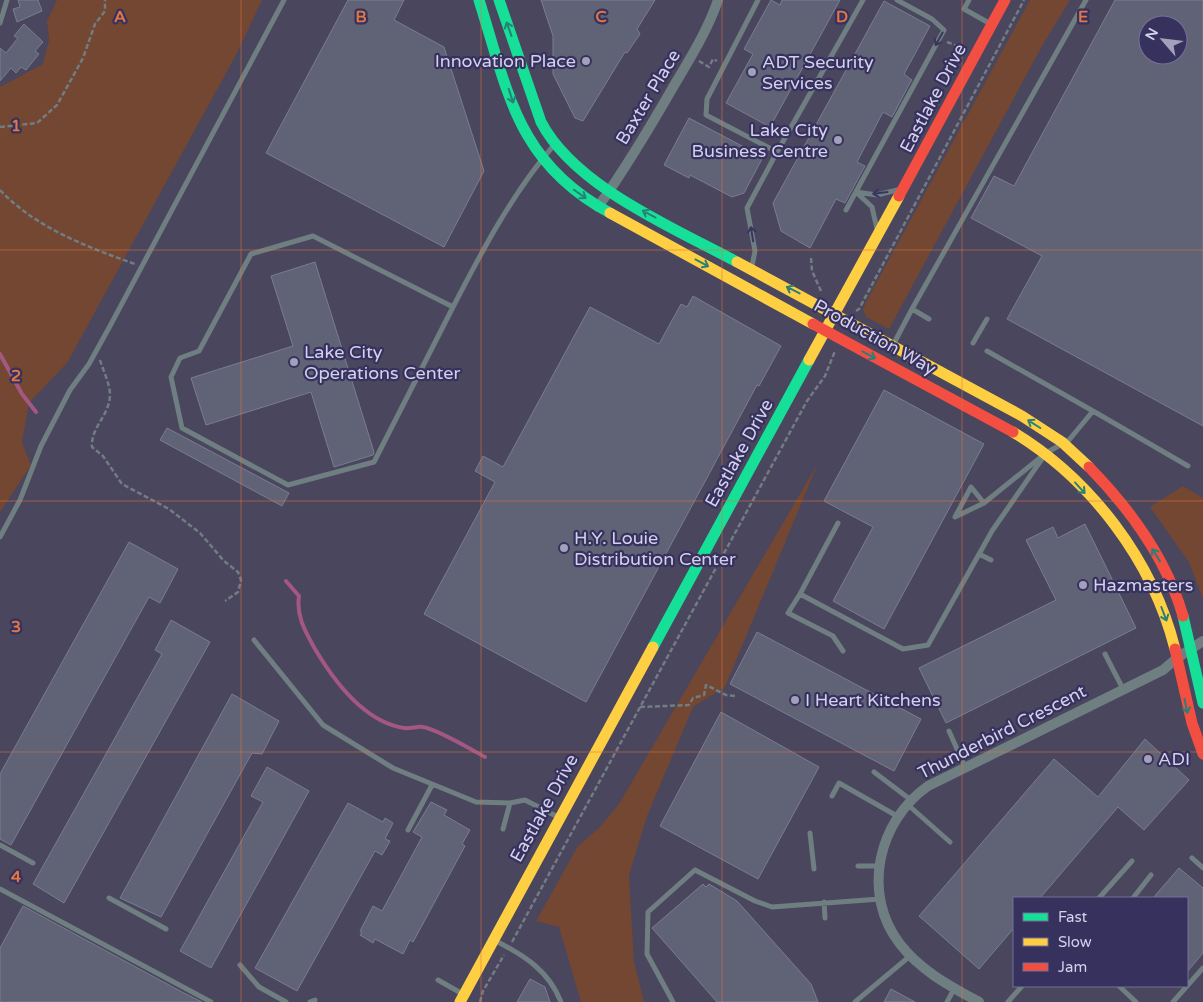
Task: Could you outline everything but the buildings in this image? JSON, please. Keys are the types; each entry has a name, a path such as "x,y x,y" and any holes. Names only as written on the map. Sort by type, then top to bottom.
{"street":[{"name":"Production Way","path":"480,0 518,116 541,159 563,182 598,207 1006,428 1046,453 1066,471 1112,524 1145,572 1169,628 1188,715 1203,754"},
{"name":"Production Way","path":"499,0 541,122 554,144 608,192 836,313 997,402 1063,443 1096,475 1158,558 1182,611 1192,648 1203,704"},
{"name":"Baxter Place","path":"598,207 647,132 704,35 718,0"},
{"name":"Eastlake Drive","path":"462,998 1005,0"},
{"name":"Thunderbird Crescent","path":"979,1002 954,989 930,973 910,956 890,930 880,899 879,866 881,850 897,816 909,802 928,786 1164,670 1177,658 1203,641"}],"lane":[{"path":"0,23 7,0"},
{"path":"0,537 20,500 41,446 70,390 97,349 284,0"},
{"path":"758,0 707,99 706,115 777,152"},
{"path":"752,269 754,251 748,208 777,152 863,0"},
{"path":"846,210 944,30 943,27 897,0"},
{"path":"969,0 964,9 992,25"},
{"path":"893,345 1086,0"},
{"path":"453,307 313,236 251,254 199,351 180,358 171,377 182,428 288,485 374,462 453,307 476,261 541,159 554,144"},
{"path":"856,192 877,195 903,188"},
{"path":"856,192 872,207 878,235"},
{"path":"912,309 929,319"},
{"path":"973,344 987,319"},
{"path":"987,352 1188,466"},
{"path":"984,503 971,487 955,518 984,503 1046,453 1074,436 1093,411"},
{"path":"800,594 903,649 928,646 992,531 1046,453"},
{"path":"838,523 788,613 833,636 843,651"},
{"path":"979,554 991,560"},
{"path":"254,640 323,724 393,768 476,802 510,803 525,800 559,817"},
{"path":"1105,654 1123,689"},
{"path":"948,731 965,767"},
{"path":"874,772 909,802 950,842"},
{"path":"832,796 839,783 897,816"},
{"path":"408,830 432,785"},
{"path":"503,829 510,803"},
{"path":"810,833 814,869"},
{"path":"0,845 33,863"},
{"path":"1192,858 1203,868"},
{"path":"1100,897 1132,861"},
{"path":"858,866 879,866"},
{"path":"673,1002 647,954 648,912 695,870 755,901 772,906 880,899"},
{"path":"1134,897 1151,875"},
{"path":"0,889 211,1002"},
{"path":"109,898 166,929"},
{"path":"824,902 825,918"},
{"path":"493,940 527,957 545,973 561,1002"},
{"path":"855,1002 910,956"},
{"path":"240,965 258,987 286,1002"},
{"path":"1188,985 1203,968"},
{"path":"438,980 462,998"},
{"path":"1008,1002 1021,987"},
{"path":"1120,987 1136,1002"},
{"path":"1173,1002 1186,987"},
{"path":"947,1002 954,989"}],"path":[{"path":"0,127 37,123 58,104 83,58 95,24 105,11 105,0"},
{"path":"856,310 868,292 1024,0"},
{"path":"939,39 963,48"},
{"path":"706,65 709,67 713,59 719,62"},
{"path":"0,190 44,225 91,249 141,266"},
{"path":"811,258 812,271 821,291"},
{"path":"97,349 110,394 104,417 92,435 92,447 103,456 122,484 169,509 200,533 224,561 238,572 242,580 238,592 225,601"},
{"path":"480,1002 483,991 509,948 802,409 825,376 834,353"},
{"path":"640,707 689,705 693,698 704,695 706,685 726,694 736,696"}],"shaded area":[{"path":"57,0 262,0 237,53 67,363 29,403 22,442 31,465 0,512 0,87 43,64 49,40 47,21"},
{"path":"1030,0 1070,0 1042,46 889,329 866,317 863,309"},
{"path":"818,463 725,687 693,707 647,816 629,875 634,962 644,1002 581,1002 559,927 536,921 578,846 599,828 619,804"},
{"path":"1183,486 1203,498 1203,599 1189,562 1150,507"}],"waterway":[{"path":"0,354 22,394 36,412"},
{"path":"286,581 299,596 300,617 315,649 331,674 363,709 389,724 404,728 423,727 437,732 485,757"}],"traffic: fast":[{"path":"479,0 509,95 520,122 535,148 554,172 579,193 610,213"},
{"path":"499,0 541,122 557,145 577,167 628,204 737,262"},
{"path":"653,647 809,360"},
{"path":"1183,616 1203,703"}],"traffic: slow":[{"path":"809,360 899,196"},
{"path":"610,213 813,324"},
{"path":"737,262 1022,416 1062,442 1089,467"},
{"path":"1013,432 1041,451 1068,473 1093,498 1115,525 1135,554 1151,585 1165,616 1175,649"},
{"path":"460,1002 653,647"}],"traffic: jam":[{"path":"899,196 1005,0"},
{"path":"813,324 1013,432"},
{"path":"1089,467 1132,517 1157,555 1176,595 1183,616"},
{"path":"1175,649 1192,723 1203,754"}],"place":[{"name":"Innovation Place","path":"586,61"},
{"name":"ADT Security Services","path":"752,72"},
{"name":"Lake City Business Centre","path":"838,140"},
{"name":"Lake City Operations Center","path":"294,362"},
{"name":"H.Y. Louie Distribution Center","path":"564,548"},
{"name":"Hazmasters","path":"1083,585"},
{"name":"I Heart Kitchens","path":"795,700"},
{"name":"ADI","path":"1148,759"}]}
